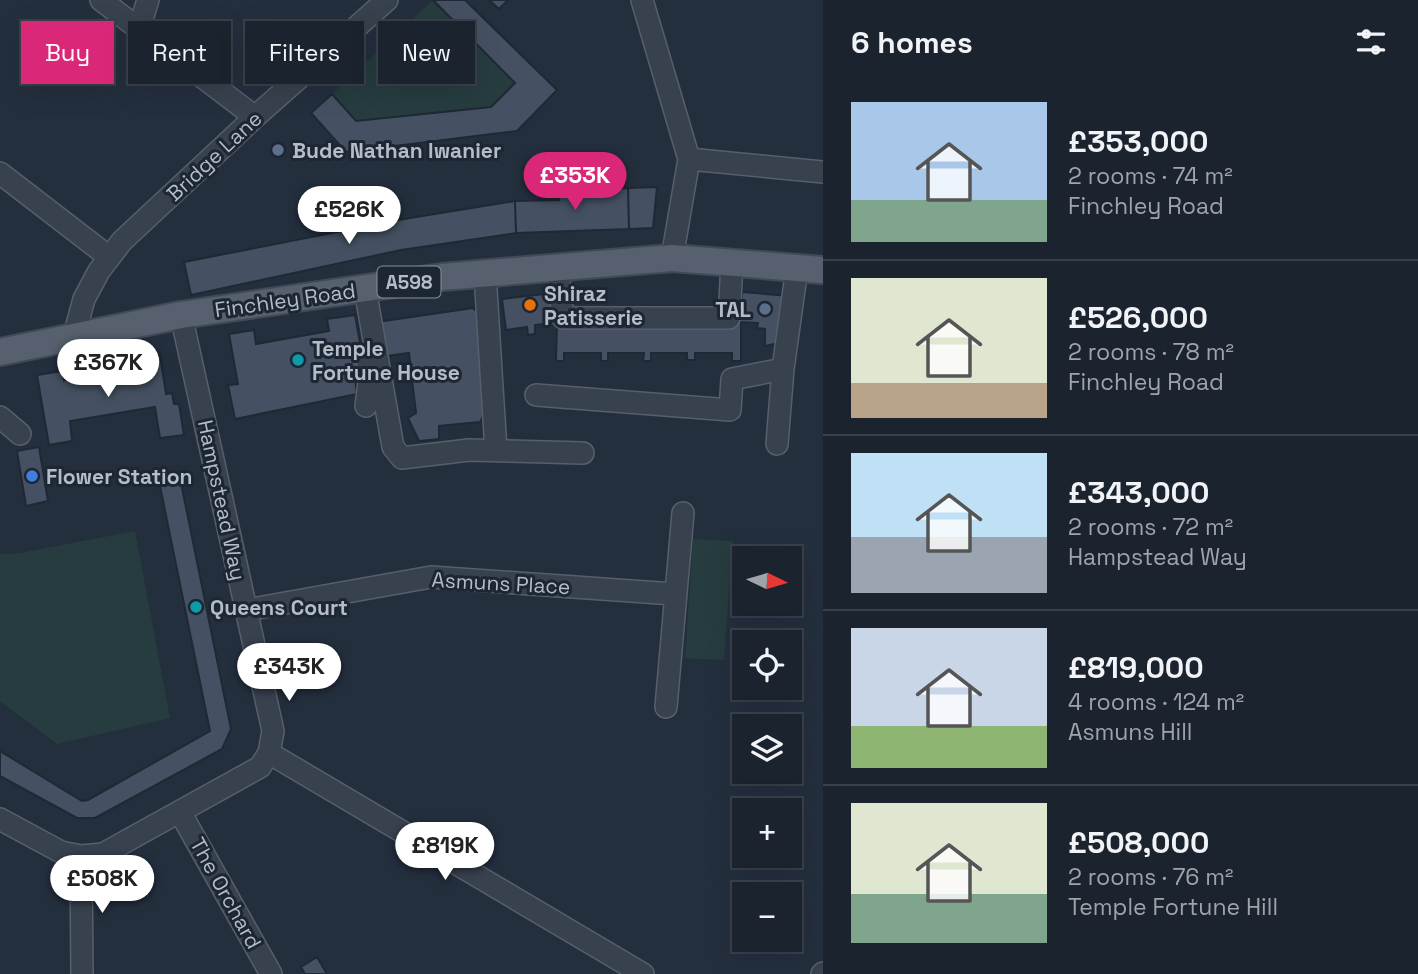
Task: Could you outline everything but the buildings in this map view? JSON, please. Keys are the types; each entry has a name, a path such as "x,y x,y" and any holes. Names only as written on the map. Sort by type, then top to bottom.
{"main road":[{"name":"Finchley Road","path":"0,352 181,315 442,277 672,258 810,269"}],"street":[{"path":"101,0 129,21"},
{"path":"141,21 148,0"},
{"name":"Bridge Lane","path":"75,336 84,299 109,257 122,241 255,117 387,0"},
{"path":"642,0 690,159 672,258"},
{"path":"212,84 255,117"},
{"path":"690,159 823,172"},
{"path":"0,173 109,257"},
{"path":"558,268 562,318 729,318 732,263"},
{"path":"776,444 783,369 810,269"},
{"path":"485,274 496,451"},
{"path":"360,289 370,375 366,406"},
{"path":"360,289 393,447 402,458 469,450 583,453"},
{"name":"Hampstead Way","path":"181,315 273,731 269,754"},
{"path":"536,395 730,410 732,379 783,369"},
{"path":"0,417 20,434"},
{"path":"666,707 683,513"},
{"name":"Asmuns Place","path":"246,610 431,577 674,594"},
{"path":"0,819 61,852 81,856 103,854 260,767 269,754 643,974"},
{"name":"The Orchard","path":"180,812 271,974"},
{"path":"81,856 82,974"}],"green space":[{"path":"432,1 452,21 410,21"},
{"path":"475,43 515,83 491,107 356,121 332,94 343,84 364,84 364,64 378,51 378,84 475,84"},
{"path":"135,531 170,718 57,744 0,701 0,554 20,553"},
{"path":"693,539 733,541 724,660 685,658"}],"place":[{"name":"Bude Nathan Iwanier","path":"278,150"},
{"name":"Shiraz Patisserie","path":"530,305"},
{"name":"TAL","path":"765,309"},
{"name":"Temple Fortune House","path":"298,360"},
{"name":"Flower Station","path":"32,476"},
{"name":"Queens Court","path":"196,607"}]}
